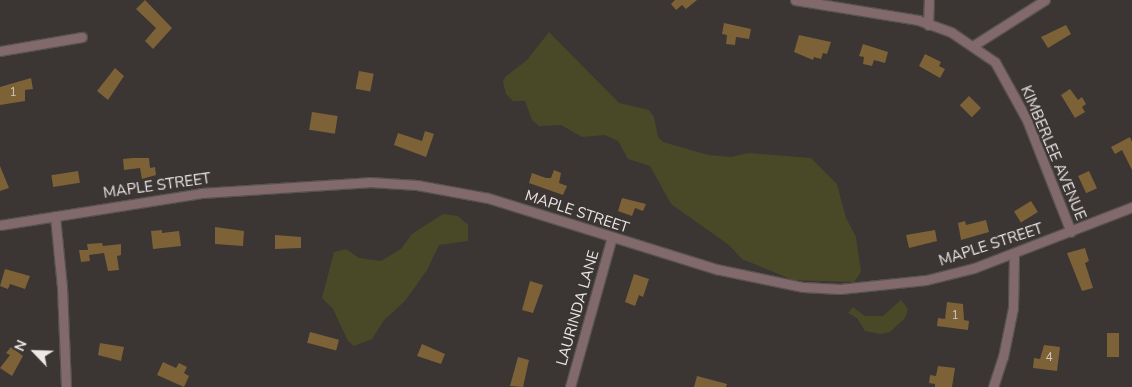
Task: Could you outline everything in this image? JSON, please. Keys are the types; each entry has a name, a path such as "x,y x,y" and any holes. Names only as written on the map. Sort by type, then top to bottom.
{"street":[{"name":"KIMBERLEE AVENUE","path":"795,0 918,20 974,45 994,62 1009,85 1027,120 1071,232"},
{"path":"928,25 929,0"},
{"path":"974,45 1045,0"},
{"path":"0,51 82,37"},
{"name":"MAPLE STREET","path":"0,225 201,193 369,182 450,189 716,269 802,287 840,289 926,280 1014,254 1132,207"},
{"path":"55,216 62,287 66,387"},
{"name":"LAURINDA LANE","path":"570,387 612,237"},
{"path":"993,387 1012,316 1014,254"}],"shaded area":[{"path":"549,32 619,103 649,110 654,117 658,137 663,142 708,155 731,157 749,153 811,158 837,184 846,218 856,237 861,272 854,282 793,280 742,259 729,245 671,204 650,166 628,159 618,141 605,135 582,137 561,125 539,126 532,120 525,101 513,101 506,94 503,82 505,77 527,60"},
{"path":"443,214 458,216 468,225 468,241 439,245 427,270 405,301 384,320 372,339 354,346 348,341 333,309 322,298 334,252 346,249 359,258 381,261 401,249 412,234"},
{"path":"901,300 908,309 905,318 890,332 880,334 865,331 857,318 848,313 853,307 865,316 883,316"}],"building":[{"path":"145,0 172,28 153,49 145,41 156,28 136,9"},
{"path":"675,0 697,0 686,9 682,5 676,10 671,4"},
{"path":"724,23 751,29 749,39 736,37 735,45 726,44 727,35 722,34"},
{"path":"1066,25 1071,34 1048,48 1041,37"},
{"path":"799,35 831,42 827,54 823,53 821,59 814,57 813,60 794,52"},
{"path":"863,44 888,52 885,63 874,60 872,66 863,64 864,57 859,56"},
{"path":"925,54 941,62 939,66 945,69 940,78 919,66"},
{"path":"115,68 124,76 108,100 97,91"},
{"path":"359,71 374,74 370,92 356,89"},
{"path":"31,78 33,89 25,90 25,101 0,105 0,87"},
{"path":"1070,89 1078,100 1082,97 1086,104 1082,107 1085,112 1075,118 1061,95"},
{"path":"969,96 981,108 972,117 960,105"},
{"path":"312,112 338,116 335,134 309,130"},
{"path":"425,131 434,134 426,157 394,145 398,133 422,141"},
{"path":"1130,137 1132,142 1132,170 1122,150 1115,154 1111,147"},
{"path":"149,158 150,168 155,167 156,175 142,179 140,168 124,170 123,159"},
{"path":"0,166 9,188 0,191"},
{"path":"554,170 561,173 559,183 567,186 563,195 529,183 532,173 551,178"},
{"path":"78,171 80,183 53,187 51,175"},
{"path":"1089,171 1097,188 1086,193 1078,176"},
{"path":"622,198 646,204 643,211 635,208 632,216 618,211"},
{"path":"1031,201 1038,212 1021,223 1014,212"},
{"path":"986,220 989,232 961,240 958,223 965,221 966,225"},
{"path":"215,227 244,231 243,246 215,244"},
{"path":"162,230 162,233 179,231 181,246 153,249 151,231"},
{"path":"935,230 937,241 909,248 906,235"},
{"path":"275,235 301,237 301,248 275,249"},
{"path":"102,243 103,246 121,244 121,255 117,256 119,270 108,271 104,253 89,255 90,261 81,262 79,250 88,250 87,244"},
{"path":"1085,248 1089,261 1085,263 1093,288 1082,291 1067,253"},
{"path":"5,269 30,276 25,289 10,284 8,289 0,286"},
{"path":"634,274 649,279 643,297 639,295 635,306 625,302"},
{"path":"530,281 543,285 533,313 522,310"},
{"path":"947,302 963,304 964,320 969,321 968,330 937,326 938,318 945,319"},
{"path":"310,332 339,340 336,350 307,343"},
{"path":"1107,333 1119,333 1119,357 1107,357"},
{"path":"100,343 124,347 121,361 98,355"},
{"path":"422,344 445,354 441,364 417,356"},
{"path":"1044,345 1060,347 1057,371 1033,368 1034,358 1040,359"},
{"path":"11,347 23,356 12,376 0,368 10,355 6,353"},
{"path":"518,357 529,360 523,387 510,386"},
{"path":"163,362 176,368 179,363 187,367 184,373 189,376 184,387 157,375"},
{"path":"938,366 955,368 952,387 935,387 935,384 929,383 930,375 936,376"},
{"path":"697,376 727,384 726,387 694,387"}]}
